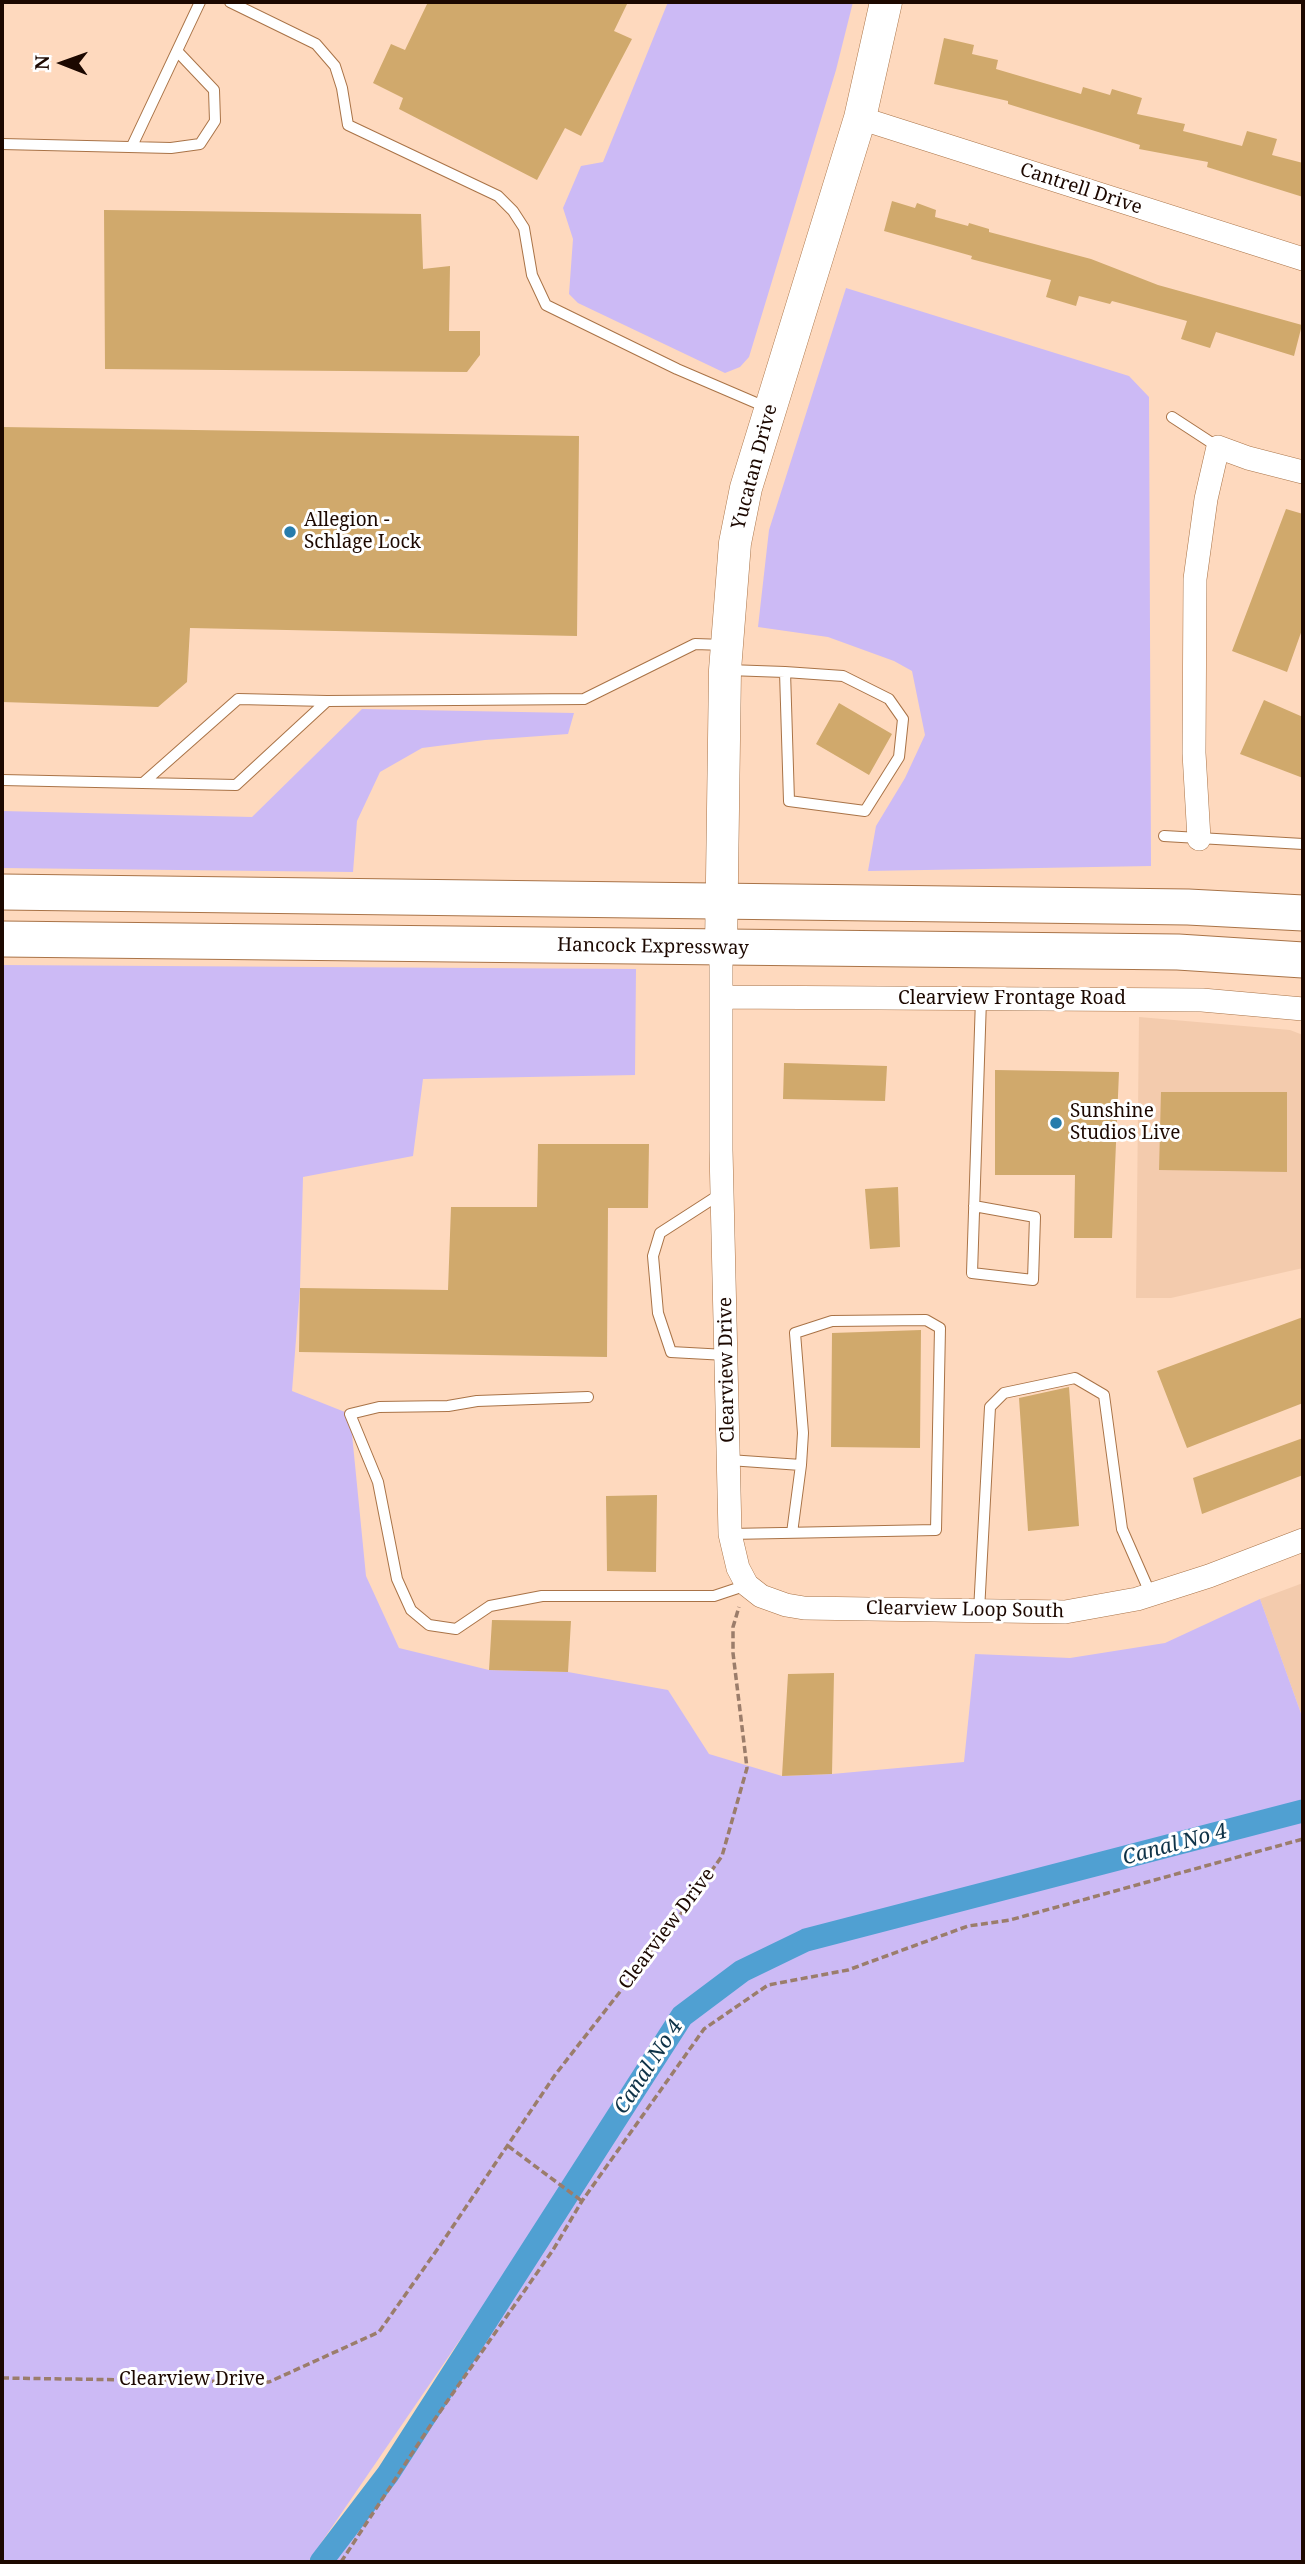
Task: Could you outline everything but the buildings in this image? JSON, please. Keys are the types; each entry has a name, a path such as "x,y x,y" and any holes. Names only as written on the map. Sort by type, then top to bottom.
{"main road":[{"path":"2,892 1188,907 1303,913"},
{"name":"Hancock Expressway","path":"2,939 1178,952 1303,960"}],"street":[{"name":"Yucatan Drive","path":"721,948 726,658 735,543 746,488 860,118 886,2"},
{"name":"Cantrell Drive","path":"860,118 1303,259"},
{"path":"1199,839 1194,753 1195,579 1206,499 1218,447 1303,472"},
{"name":"Clearview Drive","path":"721,948 722,1193 730,1534 738,1568 747,1585"},
{"name":"Clearview Frontage Road","path":"721,996 1202,1000 1303,1009"},
{"name":"Clearview Loop South","path":"747,1585 761,1596 804,1608 1065,1612 1151,1595 1303,1540"}],"lane":[{"path":"132,146 200,2"},
{"path":"230,2 316,44 335,66 342,88 348,125 498,196 513,211 524,228 532,275 546,306 677,369 771,409"},
{"path":"2,144 171,148 200,144 215,121 214,90 177,51"},
{"path":"1172,417 1218,447"},
{"path":"144,783 238,699 584,699 695,644 726,658 785,672 843,676 889,699 903,719 899,757 865,811 789,801 785,672"},
{"path":"2,780 236,785 327,701"},
{"path":"1164,836 1303,844"},
{"path":"974,1206 1035,1217 1033,1280 972,1273 974,1206 981,999"},
{"path":"722,1193 660,1233 653,1256 658,1314 671,1352 726,1355"},
{"path":"730,1534 792,1533 936,1530 940,1328 926,1320 832,1321 795,1333 803,1433 792,1533"},
{"path":"979,1611 990,1407 1004,1393 1074,1378 1104,1395 1122,1529 1151,1595"},
{"path":"588,1398 379,1407 351,1414 378,1482 397,1578 411,1610 429,1625 456,1629 490,1606 542,1597 714,1595 747,1585"},
{"path":"729,1460 801,1465"}],"path":[{"name":"Clearview Drive","path":"2,2378 270,2382 379,2332 555,2074 683,1911 722,1856 747,1768 733,1653 733,1627 747,1585"},
{"path":"341,2562 430,2426 554,2250 582,2200 705,2029 768,1985 848,1970 968,1926 1010,1920 1303,1839"},
{"path":"508,2146 582,2200"}],"shaded area":[{"path":"668,2 853,2 836,70 749,357 740,367 725,373 578,303 569,294 573,239 563,208 581,166 603,162"},
{"path":"846,288 1129,376 1149,397 1151,866 868,871 876,826 905,778 925,735 912,671 894,661 828,637 758,627 769,530"},
{"path":"362,709 574,713 568,734 422,748 380,772 357,821 353,872 2,868 2,811 252,817"},
{"path":"2,965 636,969 635,1075 423,1079 413,1156 303,1177 300,1288 292,1391 350,1414 366,1576 399,1648 489,1670 568,1672 668,1690 709,1754 782,1776 832,1774 964,1762 975,1654 1070,1658 1165,1643 1260,1599 1303,1719 1303,2562 325,2562 388,2474 663,2043 308,2562 2,2562"},
{"path":"1139,1017 1290,1030 1303,1035 1303,1268 1171,1298 1136,1298"},
{"path":"1303,1583 1303,1719 1260,1599"}],"waterway":[{"name":"Canal No 4","path":"321,2562 388,2474 682,2016 742,1971 806,1940 1303,1811"}],"place":[{"name":"Allegion - Schlage Lock","path":"290,532"},
{"name":"Sunshine Studios Live","path":"1056,1123"}]}
